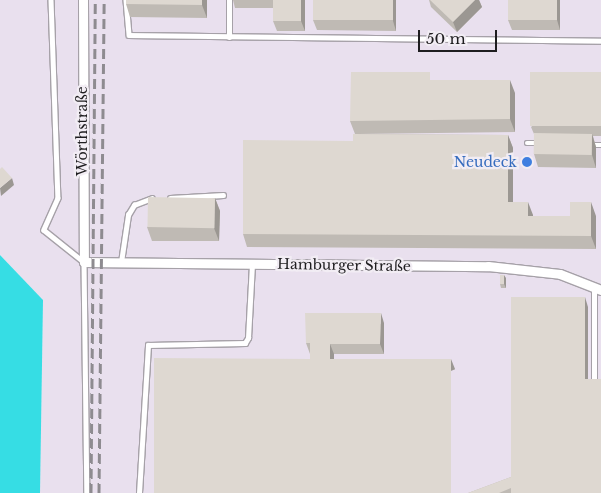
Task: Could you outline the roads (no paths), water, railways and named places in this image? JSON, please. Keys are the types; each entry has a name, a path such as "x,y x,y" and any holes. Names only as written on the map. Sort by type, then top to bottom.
{"street":[{"name":"Wörthstraße","path":"83,0 84,262"},
{"name":"Hamburger Straße","path":"84,262 121,264 488,266 560,274 598,289"}],"lane":[{"path":"51,0 58,198 44,230 84,262 87,493"},
{"path":"126,0 129,36 601,41"},
{"path":"229,0 229,36"},
{"path":"526,143 545,143"},
{"path":"582,145 601,145"},
{"path":"121,264 123,234 134,205 144,199 223,195"},
{"path":"139,493 145,432 148,344 245,343 248,338 252,264"},
{"path":"594,382 598,289"}],"water":[{"path":"0,255 43,300 40,493 0,493"}],"railway":[{"path":"91,493 95,0"},
{"path":"99,493 104,0"}],"place":[{"name":"Neudeck","path":"527,162"}]}
